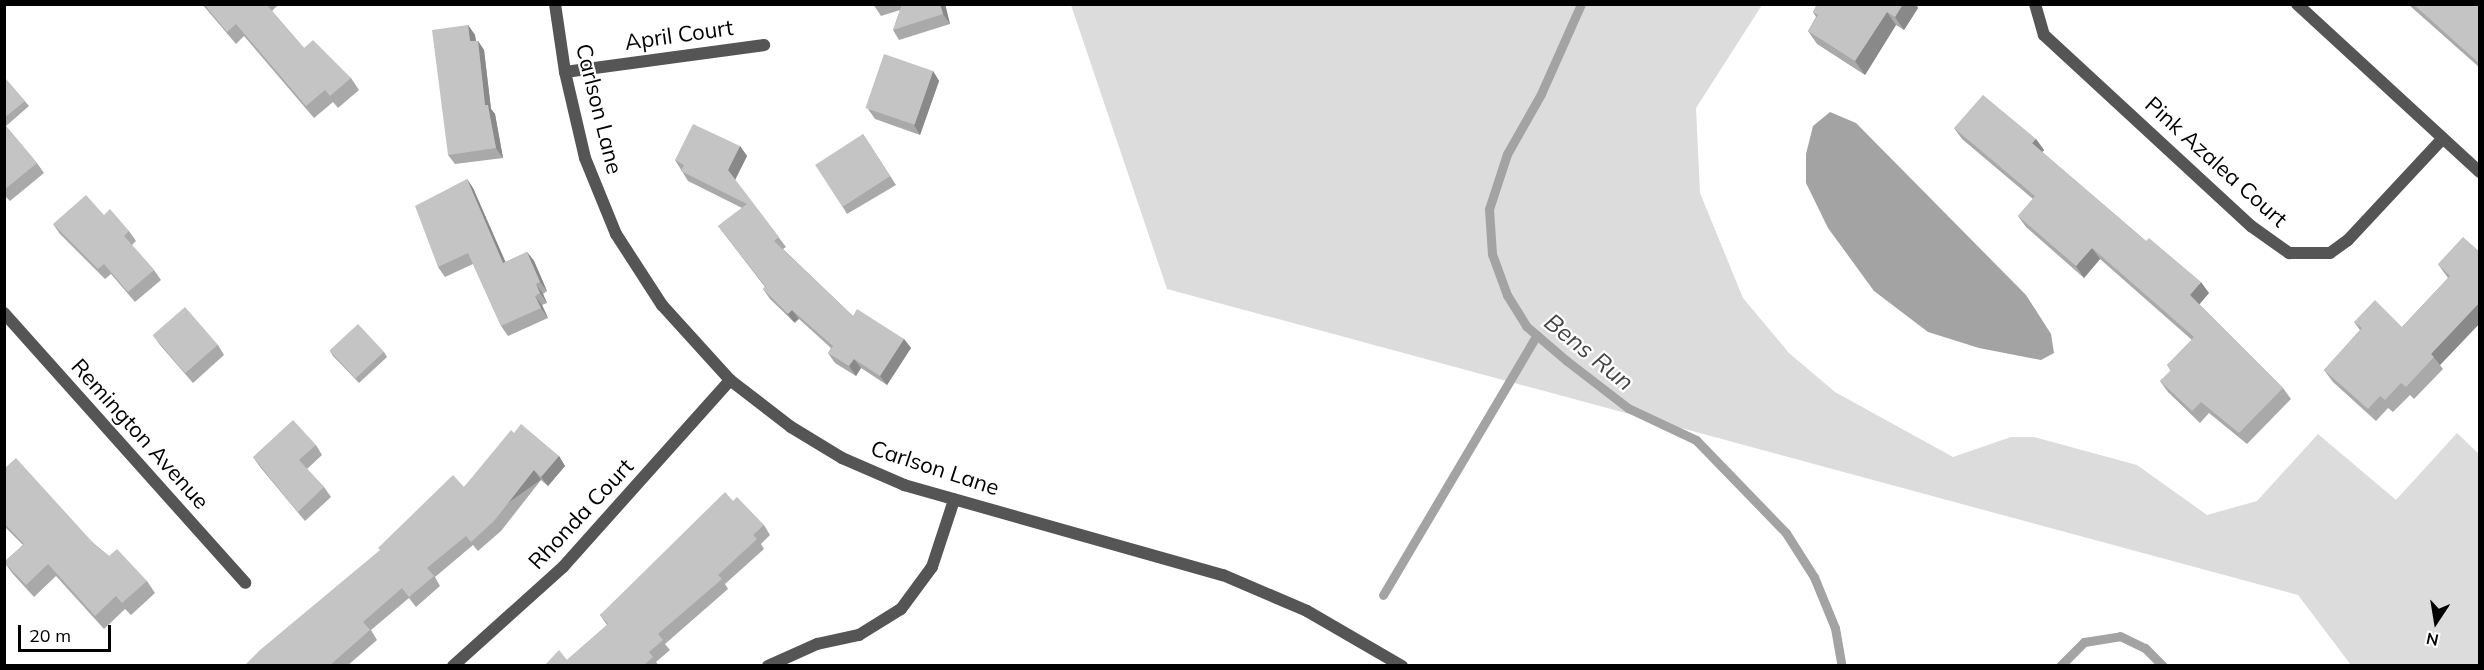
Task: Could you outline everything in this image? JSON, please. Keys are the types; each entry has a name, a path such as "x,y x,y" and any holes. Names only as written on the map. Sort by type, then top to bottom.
{"street":[{"name":"Carlson Lane","path":"555,4 565,72 585,158 616,234 662,305 730,380 842,458 904,485 1222,575 1307,611 1402,666"},
{"name":"Pink Azalea Court","path":"2035,4 2044,35 2252,226 2289,252 2330,253 2348,240 2442,138"},
{"path":"2297,4 2480,172"},
{"name":"April Court","path":"565,72 764,45"},
{"name":"Remington Avenue","path":"4,313 245,583"},
{"name":"Rhonda Court","path":"453,666 563,567 730,380"},
{"path":"768,666 817,644 859,635 901,609 932,567 954,500"}],"shaded area":[{"path":"1071,5 1762,5 1696,108 1700,193 1743,298 1789,353 1835,392 1953,457 2011,437 2034,437 2137,465 2207,515 2257,501 2318,434 2396,500 2457,433 2479,454 2479,665 2351,665 2298,595 1167,289"},
{"path":"1830,112 1856,123 2026,295 2051,334 2054,353 2041,360 1979,348 1928,332 1874,291 1828,228 1806,183 1806,154 1813,126"}],"building":[{"path":"204,4 266,4 304,48 313,40 351,78 330,96 325,90 306,106 236,24 227,32"},
{"path":"902,4 940,4 943,14 893,30"},
{"path":"1817,4 1903,4 1895,17 1887,12 1855,61 1808,31 1818,15 1813,12"},
{"path":"2413,4 2480,4 2480,64"},
{"path":"468,25 470,41 478,41 485,105 488,105 496,148 448,155 432,30"},
{"path":"884,54 933,71 915,125 865,108"},
{"path":"4,77 25,101 4,118"},
{"path":"1983,95 2036,139 2032,143 2146,241 2149,238 2201,282 2190,295 2283,388 2239,433 2201,402 2192,411 2160,381 2171,370 2167,365 2194,337 2092,248 2076,266 2018,216 2035,196 1954,128"},
{"path":"4,124 37,163 4,190"},
{"path":"693,124 740,146 728,170 779,237 774,241 853,316 857,309 904,339 880,376 854,359 849,366 828,353 833,346 792,310 788,314 763,289 766,287 718,226 747,204 681,171 684,165 675,160"},
{"path":"863,134 890,176 842,207 815,165"},
{"path":"467,179 503,263 527,252 540,282 536,284 540,293 535,296 541,308 501,326 468,253 438,267 415,206"},
{"path":"86,195 104,215 110,209 129,231 124,236 154,270 128,292 104,264 98,269 53,224"},
{"path":"2463,237 2480,252 2480,302 2431,354 2434,357 2406,387 2401,383 2385,400 2380,396 2368,409 2324,370 2362,328 2354,322 2375,300 2402,327 2450,276 2438,264"},
{"path":"185,307 218,345 185,373 153,335"},
{"path":"358,324 384,352 355,378 329,351"},
{"path":"293,420 316,445 299,460 324,487 298,512 253,457"},
{"path":"521,424 559,456 541,477 534,470 494,521 471,542 466,536 427,568 434,576 409,597 402,588 363,622 370,630 329,666 244,666 380,550 378,548 453,475 464,487 511,430 514,433"},
{"path":"16,458 96,546 109,556 117,549 147,581 122,603 116,596 95,616 48,564 26,585 4,562 24,544 4,523 4,469"},
{"path":"725,492 733,501 737,497 764,525 753,535 757,539 718,575 722,579 658,634 663,640 649,652 653,657 643,666 544,666 559,650 567,660 608,624 600,615"}],"waterway":[{"name":"Bens Run","path":"1581,4 1541,94 1507,154 1489,209 1492,254 1507,295 1526,326 1628,408 1696,440 1786,533 1814,577 1835,628 1842,666"},
{"path":"1383,595 1537,335"},
{"name":"Bens Run","path":"2060,666 2084,642 2120,636 2145,648 2163,666"}]}
